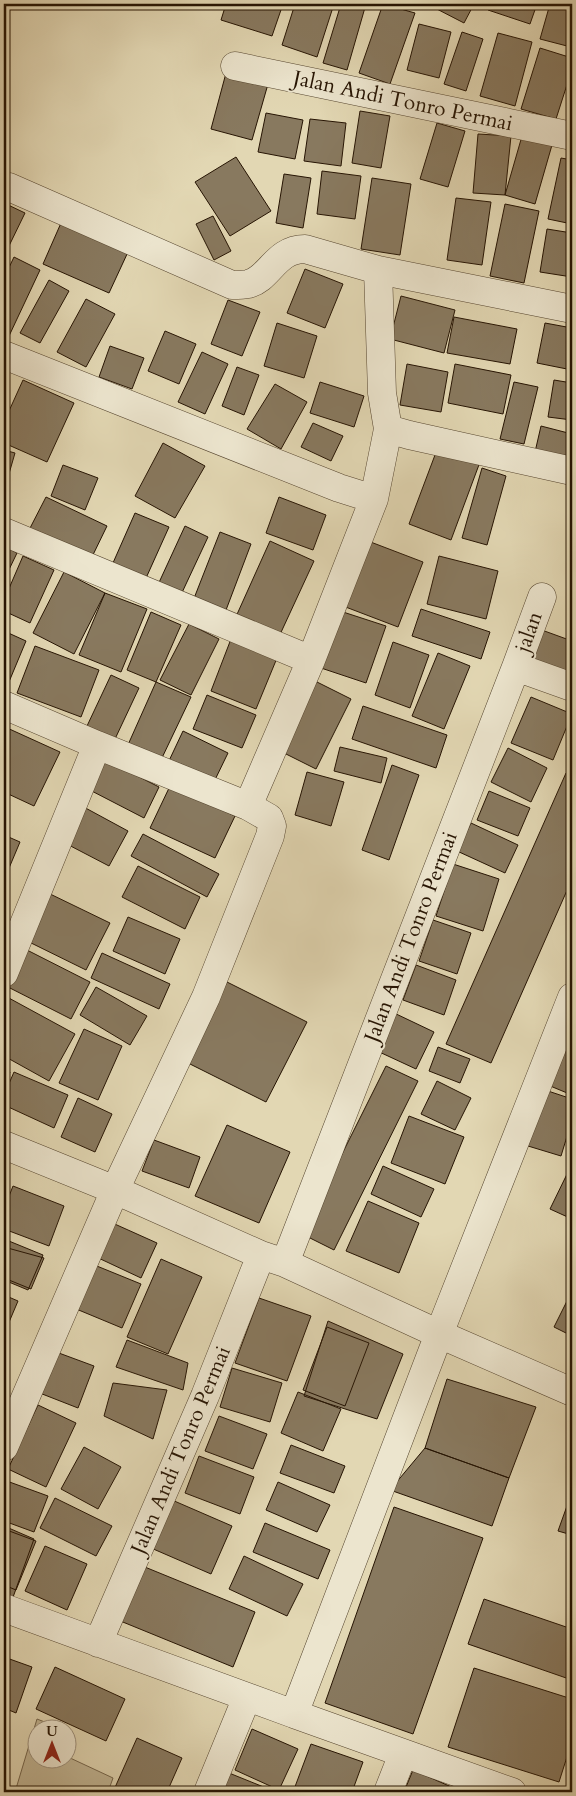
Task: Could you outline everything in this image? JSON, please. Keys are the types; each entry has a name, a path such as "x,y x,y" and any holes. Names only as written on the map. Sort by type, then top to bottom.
{"street":[{"name":"Jalan Andi Tonro Permai","path":"235,66 572,136"},
{"path":"4,187 9,187 232,285 249,284 260,278 278,259 296,249 305,249 378,270 572,309"},
{"path":"248,806 311,660 374,499 388,429 382,393 378,270"},
{"path":"4,355 339,488 374,499"},
{"path":"388,429 572,471"},
{"path":"4,532 311,660"},
{"name":"jalan","path":"516,667 542,597"},
{"name":"Jalan Andi Tonro Permai","path":"98,1643 201,1404 273,1259 516,667"},
{"path":"516,667 572,687"},
{"path":"4,704 97,745 248,806 268,818 272,826 270,836 206,997 115,1190 4,1447"},
{"path":"4,973 97,745"},
{"path":"294,1714 439,1334 572,997"},
{"path":"4,1145 115,1190 572,1392"},
{"path":"4,1608 512,1792"},
{"path":"208,1792 247,1697"},
{"path":"388,1792 403,1754"}],"shaded area":[{"path":"28,1749 28,1768 78,1768 78,1762 113,1778 108,1792 15,1792"}],"building":[{"path":"226,4 283,4 272,36 221,20"},
{"path":"295,4 334,4 317,57 282,45"},
{"path":"341,4 366,4 347,70 323,63"},
{"path":"383,4 415,13 390,84 359,73"},
{"path":"434,4 474,4 464,23 433,7"},
{"path":"490,4 537,4 530,24 488,10"},
{"path":"550,4 572,4 572,27 567,46 540,39"},
{"path":"419,24 451,32 439,78 407,70"},
{"path":"462,32 483,39 466,91 444,84"},
{"path":"498,33 532,42 515,106 480,96"},
{"path":"540,48 572,58 572,69 556,119 521,109"},
{"path":"226,73 268,84 252,140 211,129"},
{"path":"360,111 390,116 381,168 352,163"},
{"path":"266,113 303,120 295,159 258,152"},
{"path":"310,119 346,123 341,166 304,161"},
{"path":"437,123 465,131 448,187 420,179"},
{"path":"478,134 511,136 505,195 473,193"},
{"path":"522,136 552,145 535,204 505,195"},
{"path":"236,157 271,211 230,236 195,182"},
{"path":"561,158 572,160 572,224 548,219"},
{"path":"322,171 361,176 355,219 317,214"},
{"path":"284,174 311,178 303,228 276,223"},
{"path":"372,178 411,184 400,255 361,249"},
{"path":"456,198 491,202 482,265 447,260"},
{"path":"4,203 25,213 7,250 4,249"},
{"path":"505,204 539,211 524,283 490,276"},
{"path":"213,216 231,251 214,260 196,224"},
{"path":"61,223 128,252 109,293 43,264"},
{"path":"547,229 572,233 572,277 540,272"},
{"path":"14,257 40,270 9,336 4,334 4,278"},
{"path":"305,269 343,284 325,328 287,313"},
{"path":"49,280 69,291 40,343 20,333"},
{"path":"401,296 455,310 444,353 390,339"},
{"path":"86,299 115,314 86,367 57,352"},
{"path":"228,300 260,312 242,356 211,344"},
{"path":"454,317 517,329 510,364 447,353"},
{"path":"277,323 317,336 304,378 264,366"},
{"path":"545,323 572,328 572,370 537,363"},
{"path":"165,331 196,344 179,384 148,371"},
{"path":"110,346 144,358 132,389 99,377"},
{"path":"202,352 228,364 205,414 178,402"},
{"path":"407,364 448,372 441,412 400,405"},
{"path":"455,364 511,375 503,414 448,403"},
{"path":"237,367 259,375 244,415 222,406"},
{"path":"23,380 74,403 47,462 4,443 4,422"},
{"path":"554,380 572,383 572,420 548,417"},
{"path":"320,382 364,396 354,427 310,413"},
{"path":"514,382 538,387 524,444 500,439"},
{"path":"275,384 307,402 281,449 247,429"},
{"path":"313,423 343,436 331,461 301,447"},
{"path":"541,426 572,434 572,459 535,452"},
{"path":"163,443 205,466 175,518 135,496"},
{"path":"438,447 480,462 451,540 409,524"},
{"path":"4,450 15,453 4,491"},
{"path":"63,465 98,478 85,510 51,496"},
{"path":"482,468 506,476 487,545 462,538"},
{"path":"46,497 107,526 90,561 28,532"},
{"path":"279,497 326,515 313,550 266,533"},
{"path":"135,513 169,527 142,587 109,572"},
{"path":"185,526 208,537 179,599 156,589"},
{"path":"220,532 251,544 223,618 191,606"},
{"path":"270,541 314,561 277,641 234,621"},
{"path":"368,541 423,562 398,627 343,606"},
{"path":"4,546 17,553 4,580"},
{"path":"23,556 54,570 30,623 4,611 4,600"},
{"path":"439,556 498,571 486,619 427,604"},
{"path":"64,572 105,593 74,654 33,633"},
{"path":"105,593 147,609 121,672 79,655"},
{"path":"421,609 490,632 481,659 412,636"},
{"path":"340,611 386,626 366,683 321,668"},
{"path":"151,612 181,625 156,682 127,670"},
{"path":"189,624 219,639 191,695 160,680"},
{"path":"539,629 572,641 572,681 526,664"},
{"path":"4,631 26,641 6,689 4,688"},
{"path":"231,639 277,658 256,709 211,691"},
{"path":"393,642 429,655 410,708 375,695"},
{"path":"35,646 99,670 81,717 17,693"},
{"path":"438,653 470,666 444,729 412,716"},
{"path":"111,675 139,688 115,739 87,726"},
{"path":"313,680 351,699 316,769 278,750"},
{"path":"156,682 191,697 160,762 127,747"},
{"path":"207,695 256,715 242,748 193,729"},
{"path":"531,697 572,714 553,760 511,743"},
{"path":"363,706 447,735 436,768 352,739"},
{"path":"5,727 60,752 34,806 4,792"},
{"path":"183,731 228,753 212,786 167,765"},
{"path":"340,747 387,758 381,783 334,771"},
{"path":"508,748 547,768 531,802 491,782"},
{"path":"100,757 159,787 144,818 84,787"},
{"path":"392,765 419,775 389,860 362,850"},
{"path":"307,772 344,782 331,826 295,815"},
{"path":"566,773 572,775 572,879 491,1063 446,1044"},
{"path":"170,786 235,816 215,858 150,828"},
{"path":"489,791 530,808 518,836 477,820"},
{"path":"80,805 128,831 109,866 61,841"},
{"path":"471,823 518,845 505,873 457,851"},
{"path":"143,834 219,874 207,897 131,856"},
{"path":"4,835 20,842 4,880"},
{"path":"453,864 499,879 483,931 436,916"},
{"path":"138,866 200,897 185,929 122,897"},
{"path":"46,892 110,923 86,970 23,939"},
{"path":"128,917 180,939 165,974 113,951"},
{"path":"433,920 471,933 457,974 419,961"},
{"path":"23,948 90,982 71,1019 4,985"},
{"path":"102,953 170,984 159,1009 91,978"},
{"path":"416,965 456,980 444,1015 403,1000"},
{"path":"227,982 307,1022 266,1102 186,1062"},
{"path":"96,987 147,1016 130,1045 80,1015"},
{"path":"7,997 75,1034 49,1081 4,1056 4,1003"},
{"path":"572,1011 572,1095 543,1083"},
{"path":"392,1012 434,1032 416,1069 375,1050"},
{"path":"84,1029 122,1046 98,1100 59,1083"},
{"path":"438,1047 470,1059 460,1083 429,1071"},
{"path":"386,1066 418,1081 334,1250 302,1234"},
{"path":"4,1070 10,1072 4,1087"},
{"path":"14,1072 68,1095 54,1128 4,1105 4,1095"},
{"path":"437,1081 471,1098 455,1130 421,1114"},
{"path":"545,1090 572,1099 572,1120 561,1156 528,1146"},
{"path":"78,1098 112,1114 95,1152 61,1137"},
{"path":"409,1116 464,1137 445,1184 391,1163"},
{"path":"227,1125 290,1152 259,1223 195,1196"},
{"path":"154,1140 200,1157 189,1188 142,1171"},
{"path":"383,1166 434,1189 421,1217 371,1194"},
{"path":"569,1170 572,1171 572,1219 550,1209"},
{"path":"13,1186 64,1206 49,1246 4,1229 4,1209"},
{"path":"368,1201 419,1223 399,1273 346,1251"},
{"path":"108,1221 157,1243 141,1278 92,1255"},
{"path":"4,1239 43,1255 28,1290 4,1280"},
{"path":"4,1247 44,1258 31,1289 4,1278"},
{"path":"161,1259 202,1277 168,1354 127,1337"},
{"path":"87,1262 141,1284 122,1328 69,1306"},
{"path":"572,1291 572,1336 554,1327"},
{"path":"4,1295 18,1301 4,1334"},
{"path":"259,1298 311,1316 287,1381 235,1363"},
{"path":"328,1321 403,1354 377,1419 304,1396"},
{"path":"327,1327 369,1343 345,1406 303,1390"},
{"path":"127,1340 188,1363 183,1390 116,1367"},
{"path":"48,1349 94,1366 78,1408 32,1390"},
{"path":"232,1368 282,1383 270,1422 220,1407"},
{"path":"447,1379 536,1407 509,1478 425,1448"},
{"path":"113,1383 167,1390 153,1439 104,1416"},
{"path":"298,1392 341,1409 323,1451 281,1433"},
{"path":"38,1405 76,1423 46,1487 8,1469"},
{"path":"219,1416 267,1434 253,1469 205,1451"},
{"path":"291,1445 345,1466 334,1493 280,1473"},
{"path":"84,1447 121,1467 98,1509 61,1489"},
{"path":"425,1448 509,1478 492,1526 390,1490"},
{"path":"199,1456 254,1477 240,1514 185,1493"},
{"path":"4,1480 48,1496 34,1532 4,1521"},
{"path":"278,1482 330,1505 317,1532 266,1510"},
{"path":"572,1492 572,1535 558,1531"},
{"path":"55,1498 112,1526 96,1556 40,1528"},
{"path":"172,1500 232,1526 211,1574 151,1548"},
{"path":"394,1507 483,1538 413,1734 325,1703"},
{"path":"265,1523 330,1550 318,1579 253,1552"},
{"path":"4,1526 34,1539 12,1600 4,1597"},
{"path":"4,1529 36,1541 16,1590 4,1585"},
{"path":"45,1546 87,1564 67,1610 25,1591"},
{"path":"244,1556 303,1584 287,1616 229,1589"},
{"path":"135,1563 255,1612 233,1667 113,1618"},
{"path":"484,1599 572,1629 572,1680 468,1644"},
{"path":"4,1657 32,1667 16,1713 4,1708"},
{"path":"55,1667 125,1699 106,1741 78,1728 78,1718 56,1718 36,1709"},
{"path":"474,1668 572,1699 572,1741 559,1782 448,1747"},
{"path":"252,1729 298,1749 279,1790 235,1770"},
{"path":"137,1738 182,1758 167,1792 113,1792"},
{"path":"311,1744 363,1762 352,1792 293,1792"},
{"path":"413,1770 456,1789 455,1792 404,1792"},
{"path":"229,1773 276,1792 220,1792"}]}
